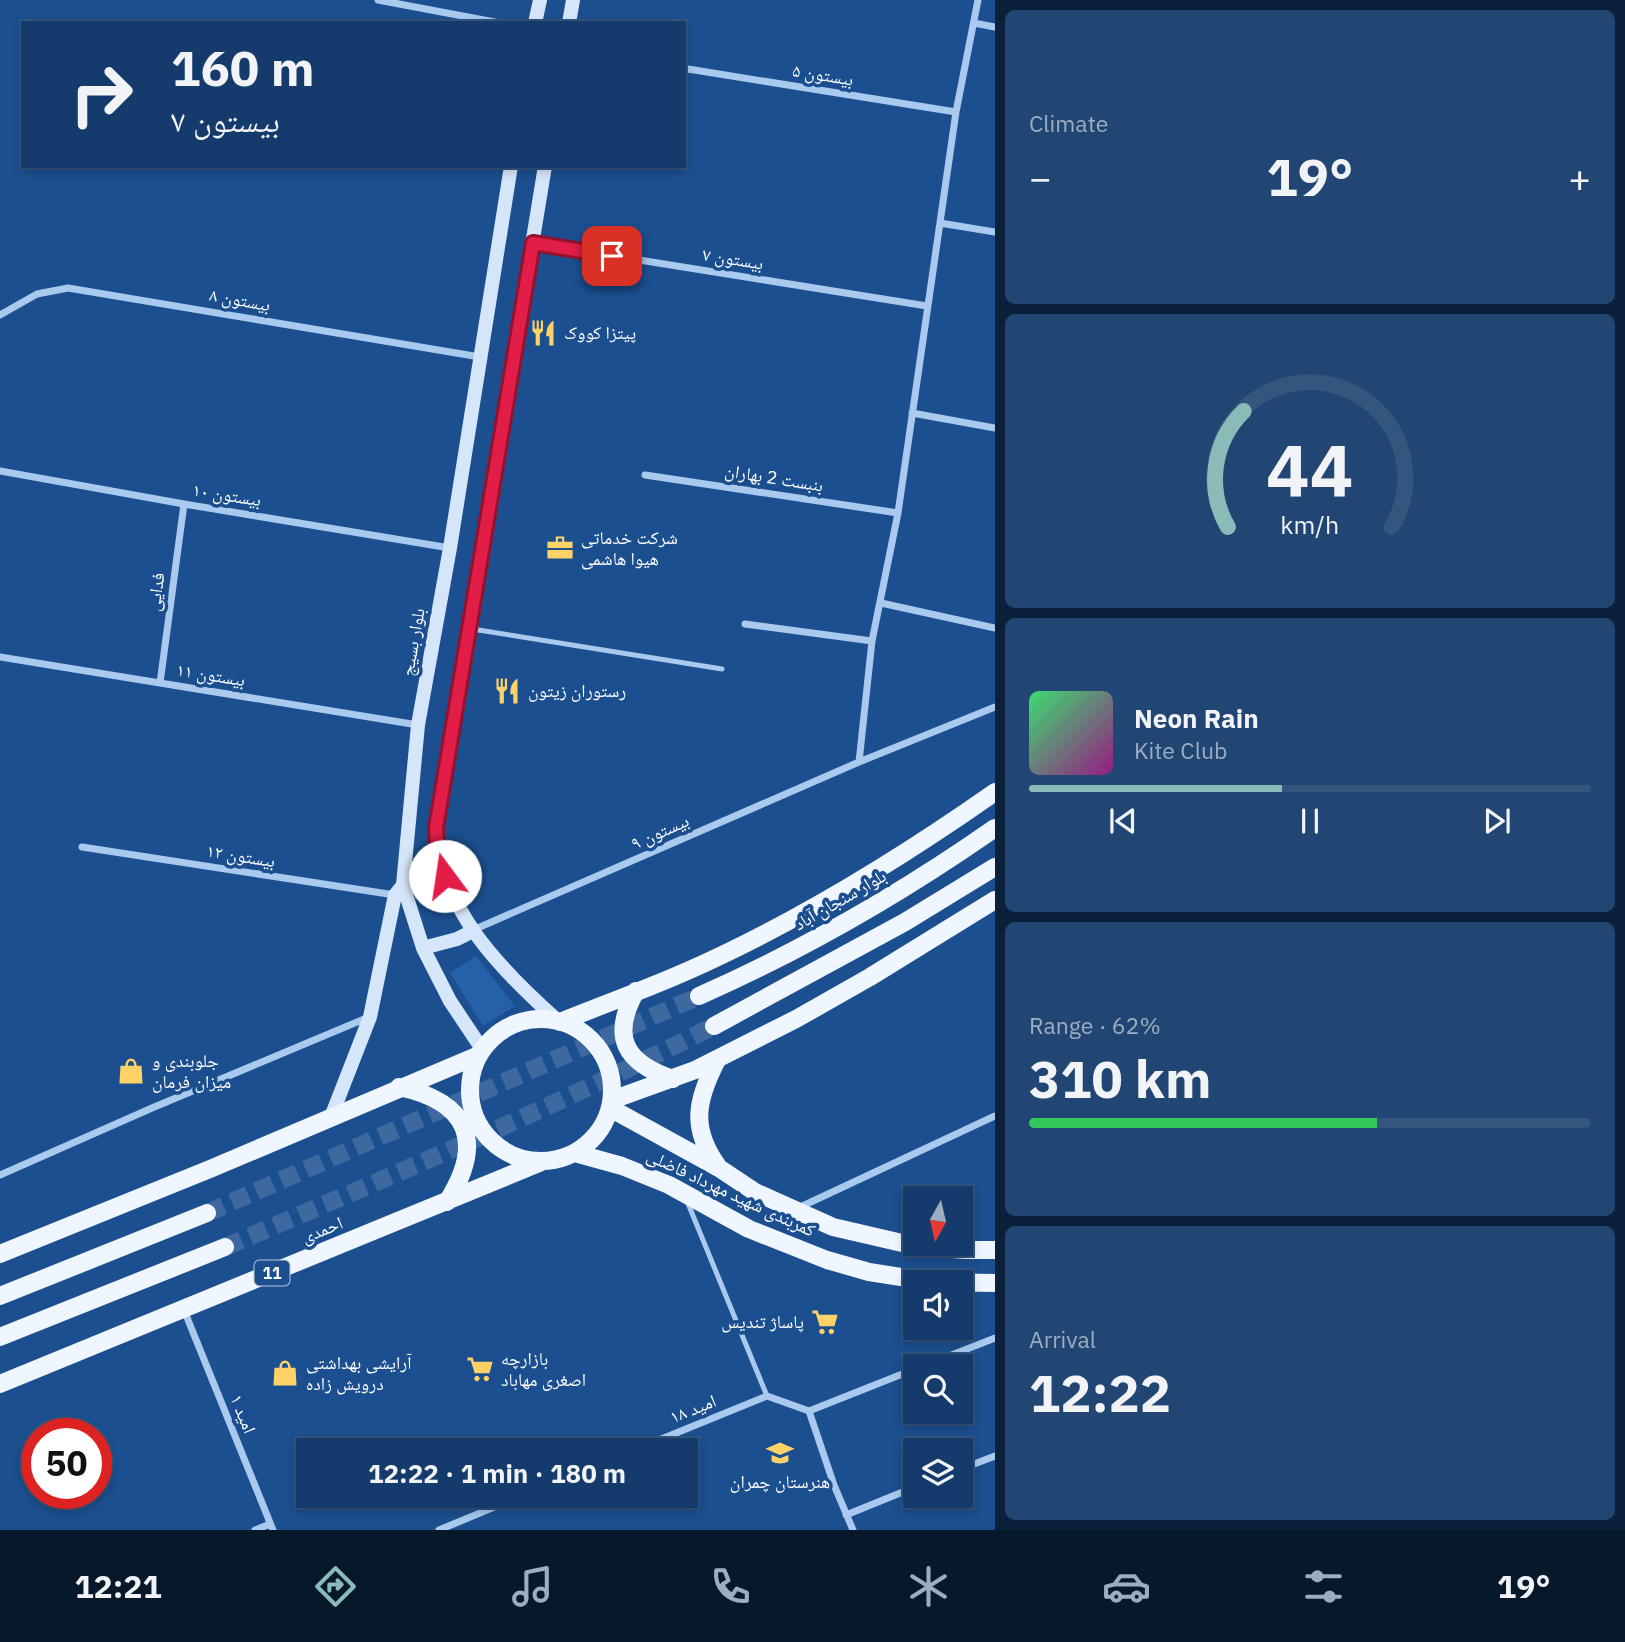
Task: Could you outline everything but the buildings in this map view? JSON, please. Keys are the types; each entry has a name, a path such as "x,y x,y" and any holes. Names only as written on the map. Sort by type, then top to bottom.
{"main road":[{"path":"535,21 540,0"},
{"path":"569,21 573,0"},
{"name":"بلوار بسیج","path":"331,1117 370,1017 399,890 418,725 450,548 511,168"},
{"path":"545,168 436,828 437,845 445,876 473,931 497,964 558,1021"},
{"path":"558,1021 685,971 805,912 941,830 995,792"},
{"name":"بلوار سنجان آباد","path":"699,996 741,977 870,908 949,860 995,828"},
{"path":"714,1026 905,922 995,867"},
{"path":"399,890 423,948 450,1001 481,1052"},
{"path":"0,1254 210,1170 481,1052 497,1034 515,1023 536,1019 558,1021 577,1028 593,1041 606,1058 612,1079 611,1104 717,1060 796,1019 859,984 995,900"},
{"path":"423,948 457,939 473,931"},
{"path":"636,991 623,1018 627,1047 634,1058 647,1069 673,1079"},
{"name":"11","path":"481,1052 472,1069 469,1091 474,1114 484,1134 501,1149 522,1159 544,1161 575,1153 600,1131 611,1104"},
{"path":"717,1060 707,1080 698,1115 707,1152 719,1168"},
{"path":"399,1087 439,1100 456,1114 466,1132 468,1151 463,1174 447,1202"},
{"name":"کمربندی شهید مهرداد فاضلی","path":"611,1104 755,1192 833,1227 915,1246 995,1250"},
{"name":"کمربندی شهید مهرداد فاضلی","path":"575,1153 622,1166 683,1193 750,1229 827,1260 869,1272 933,1282 995,1283"},
{"name":"احمدی","path":"0,1384 544,1161"},
{"path":"0,1296 207,1213"},
{"path":"0,1337 225,1247"}],"street":[{"path":"378,0 489,21"},
{"path":"859,762 872,641 898,513 956,112 978,0"},
{"path":"974,23 995,27"},
{"name":"بیستون ۵","path":"686,70 956,112"},
{"path":"940,223 995,232"},
{"name":"بیستون ۷","path":"533,243 927,306"},
{"name":"بیستون ۸","path":"0,316 37,294 68,288 481,357"},
{"path":"912,413 995,429"},
{"name":"بیستون ۱۰","path":"0,471 450,548"},
{"name":"بنبست 2 بهاران","path":"645,475 898,513"},
{"name":"فدایی","path":"160,683 184,504"},
{"path":"881,603 995,628"},
{"path":"745,624 872,641"},
{"name":"بیستون ۱۱","path":"0,657 418,725"},
{"name":"بیستون ۹","path":"473,931 859,762 995,707"},
{"name":"بیستون ۱۲","path":"82,847 399,890"},
{"path":"0,1175 370,1017"},
{"path":"793,1211 995,1116"},
{"name":"امید ۱","path":"184,1309 272,1527"},
{"path":"954,1354 995,1338"},
{"path":"767,1395 809,1411 903,1374"},
{"name":"امید ۱۸","path":"663,1438 767,1395"},
{"path":"809,1411 853,1530"},
{"path":"973,1464 995,1456"},
{"path":"846,1515 903,1493"},
{"path":"439,1530 492,1508"},
{"path":"255,1530 272,1527"}],"lane":[{"path":"469,628 722,669"},
{"path":"683,1193 767,1395"}],"shaded area":[{"path":"476,956 515,1006 483,1026 450,973"}],"tunnel":[{"path":"207,1213 699,996"},
{"path":"225,1247 533,1113 714,1026"}],"place":[{"name":"پیتزا کووک","path":"543,333"},
{"name":"شرکت خدماتی هیوا هاشمی","path":"560,548"},
{"name":"رستوران زیتون","path":"507,691"},
{"name":"جلوبندی و میزان فرمان","path":"131,1071"},
{"name":"پاساژ تندیس","path":"825,1322"},
{"name":"بازارچه اصغری مهاباد","path":"480,1369"},
{"name":"آرایشی بهداشتی درویش زاده","path":"285,1373"},
{"name":"هنرستان چمران","path":"780,1453"}],"route":[{"path":"445,876 437,845 436,828 533,243 612,256"}]}
